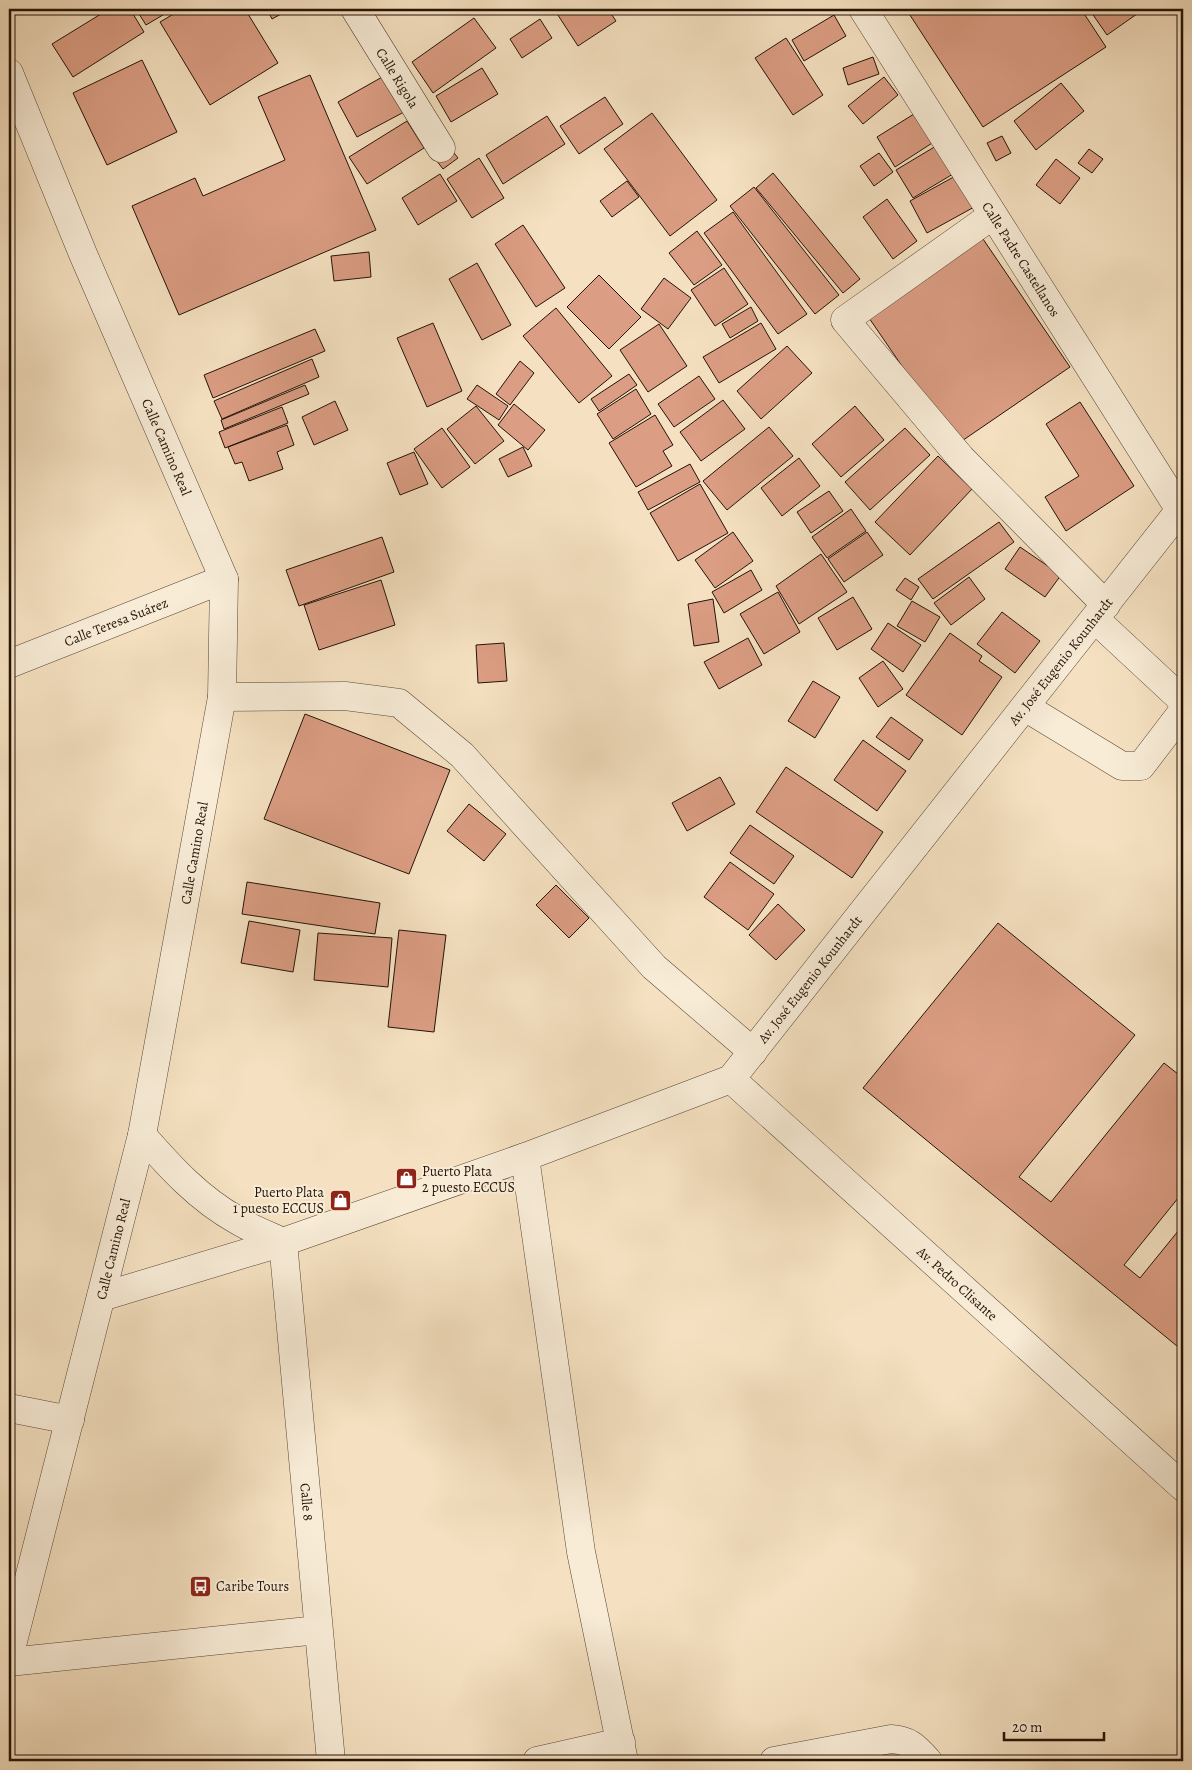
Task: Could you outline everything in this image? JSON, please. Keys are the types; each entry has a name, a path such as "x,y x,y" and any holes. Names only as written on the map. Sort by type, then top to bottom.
{"street":[{"name":"Calle Rigola","path":"355,9 441,148"},
{"name":"Calle Padre Castellanos","path":"863,9 1182,508"},
{"name":"Calle Camino Real","path":"9,73 83,254 211,545 224,579 222,697 142,1135 9,1657"},
{"path":"993,215 845,320 961,458 1180,698 1183,706"},
{"name":"Av. José Eugenio Kounhardt","path":"732,1079 1182,508"},
{"name":"Calle Teresa Suárez","path":"9,664 224,579"},
{"path":"222,697 345,696 399,703 462,755 654,967 753,1052"},
{"path":"1025,707 1122,766 1141,766 1183,711"},
{"path":"101,1297 283,1242 525,1157 732,1079"},
{"name":"Av. Pedro Clisante","path":"732,1079 1183,1487"},
{"path":"142,1135 179,1177 204,1198 236,1220 283,1242"},
{"path":"525,1157 581,1552 622,1752 537,1761"},
{"name":"Calle 8","path":"283,1242 331,1761"},
{"path":"9,1408 70,1420"},
{"path":"9,1662 318,1630"},
{"path":"774,1761 891,1739 902,1739 911,1744 928,1761"}],"building":[{"path":"109,9 130,9 144,32 73,77 52,44"},
{"path":"136,9 173,9 146,25"},
{"path":"182,9 245,9 278,63 210,105 160,22"},
{"path":"267,9 290,9 272,19"},
{"path":"554,9 608,9 616,21 578,46"},
{"path":"906,9 1081,9 1106,47 983,127"},
{"path":"1089,9 1144,9 1107,35"},
{"path":"834,15 846,36 804,61 792,40"},
{"path":"474,18 496,48 433,93 412,62"},
{"path":"540,19 552,38 522,58 510,39"},
{"path":"786,38 823,95 793,115 755,58"},
{"path":"873,57 879,74 848,85 843,68"},
{"path":"142,60 177,132 107,165 73,93"},
{"path":"482,68 498,94 451,122 436,96"},
{"path":"310,75 376,230 179,315 132,206 195,178 203,196 285,160 258,97"},
{"path":"384,76 404,112 357,137 338,102"},
{"path":"884,77 898,95 863,124 848,106"},
{"path":"1061,83 1084,111 1036,150 1014,121"},
{"path":"605,97 623,124 579,154 560,126"},
{"path":"922,109 940,138 895,167 877,137"},
{"path":"652,113 717,200 670,236 604,149"},
{"path":"547,116 565,144 503,184 486,155"},
{"path":"407,121 424,148 367,184 349,157"},
{"path":"1002,136 1011,153 996,161 987,143"},
{"path":"941,143 958,171 913,198 896,170"},
{"path":"447,144 458,158 443,169 433,156"},
{"path":"1089,149 1103,159 1092,173 1078,163"},
{"path":"879,153 893,172 874,186 860,166"},
{"path":"479,158 504,198 472,218 447,179"},
{"path":"1056,159 1080,178 1060,204 1036,185"},
{"path":"773,173 860,279 843,293 756,188"},
{"path":"440,174 457,201 418,225 402,198"},
{"path":"959,174 976,206 927,233 910,201"},
{"path":"627,181 639,197 612,217 600,201"},
{"path":"754,187 839,295 815,314 730,206"},
{"path":"887,199 917,241 893,259 863,217"},
{"path":"733,212 807,314 778,334 704,233"},
{"path":"523,225 565,288 536,307 495,244"},
{"path":"697,231 722,265 694,285 669,253"},
{"path":"981,236 1070,367 956,445 867,315"},
{"path":"369,252 371,277 334,281 331,256"},
{"path":"477,263 511,325 482,340 449,279"},
{"path":"724,268 748,304 715,326 691,290"},
{"path":"599,275 641,317 609,349 567,307"},
{"path":"664,278 691,298 668,329 641,309"},
{"path":"751,307 758,321 730,338 722,324"},
{"path":"556,308 612,376 579,403 523,336"},
{"path":"433,323 462,391 427,407 397,338"},
{"path":"761,323 776,349 719,383 703,357"},
{"path":"659,324 687,366 648,392 620,350"},
{"path":"315,329 325,351 213,398 204,375"},
{"path":"787,346 812,373 761,419 737,391"},
{"path":"312,359 319,377 222,419 214,401"},
{"path":"520,361 534,373 510,405 496,394"},
{"path":"629,374 637,385 599,411 591,399"},
{"path":"699,376 715,399 674,427 658,404"},
{"path":"305,385 309,394 224,429 221,420"},
{"path":"477,385 508,406 499,420 467,399"},
{"path":"636,389 651,414 613,439 597,414"},
{"path":"723,400 745,429 701,461 680,432"},
{"path":"335,401 348,430 314,445 302,417"},
{"path":"1080,402 1134,486 1066,531 1045,497 1079,476 1046,424"},
{"path":"514,404 545,430 528,450 498,425"},
{"path":"476,406 504,441 475,464 447,429"},
{"path":"855,406 884,440 841,477 812,444"},
{"path":"282,407 288,423 225,448 219,432"},
{"path":"655,415 673,445 663,451 672,466 636,487 609,443"},
{"path":"287,425 294,445 277,452 283,469 249,481 242,462 235,464 228,447"},
{"path":"769,427 793,456 727,510 703,481"},
{"path":"442,428 470,467 442,488 414,449"},
{"path":"905,428 930,455 870,510 845,482"},
{"path":"523,447 532,466 508,477 499,459"},
{"path":"414,452 428,484 400,495 387,463"},
{"path":"938,456 972,489 910,555 875,522"},
{"path":"799,458 820,486 782,516 761,488"},
{"path":"690,464 700,482 648,510 638,492"},
{"path":"700,484 728,533 678,561 650,513"},
{"path":"829,491 843,511 811,533 797,512"},
{"path":"851,509 866,531 827,558 812,537"},
{"path":"999,522 1014,542 933,599 918,579"},
{"path":"733,532 753,561 715,588 695,560"},
{"path":"867,532 883,555 844,582 828,559"},
{"path":"382,537 394,572 299,606 286,570"},
{"path":"1020,547 1061,575 1045,597 1005,569"},
{"path":"821,554 847,592 799,624 776,586"},
{"path":"751,570 762,590 724,613 712,592"},
{"path":"969,577 985,599 951,625 934,603"},
{"path":"905,578 919,587 911,600 896,590"},
{"path":"381,580 395,625 319,650 304,605"},
{"path":"778,592 800,632 764,654 740,614"},
{"path":"853,597 872,629 837,650 818,618"},
{"path":"713,599 719,642 694,646 688,604"},
{"path":"912,601 940,617 925,642 897,626"},
{"path":"1002,612 1040,641 1015,673 977,644"},
{"path":"888,623 921,645 903,672 871,649"},
{"path":"950,633 982,656 979,661 1002,677 962,735 906,695"},
{"path":"748,638 762,665 719,689 704,662"},
{"path":"504,643 507,681 478,683 476,645"},
{"path":"883,661 903,689 878,707 859,678"},
{"path":"813,681 840,697 815,738 788,721"},
{"path":"305,714 450,770 409,874 264,819"},
{"path":"891,717 923,740 909,760 876,737"},
{"path":"863,740 906,771 877,811 834,780"},
{"path":"786,767 883,832 852,878 756,812"},
{"path":"720,777 735,804 687,831 672,803"},
{"path":"469,804 506,834 484,861 447,831"},
{"path":"750,825 794,856 774,884 730,853"},
{"path":"730,862 774,894 748,930 704,897"},
{"path":"247,882 380,903 375,934 242,914"},
{"path":"556,885 589,918 569,938 536,905"},
{"path":"778,904 805,930 776,960 749,935"},
{"path":"249,921 300,930 293,972 241,963"},
{"path":"998,923 1135,1035 1019,1177 1051,1202 1164,1063 1183,1078 1183,1192 1124,1265 1140,1278 1183,1225 1183,1351 863,1088"},
{"path":"399,930 446,935 434,1032 388,1027"},
{"path":"318,933 392,938 388,987 314,980"}],"place":[{"name":"Puerto Plata 2 puesto ECCUS","path":"406,1179"},
{"name":"Puerto Plata 1 puesto ECCUS","path":"340,1200"},
{"name":"Caribe Tours","path":"200,1586"}]}
